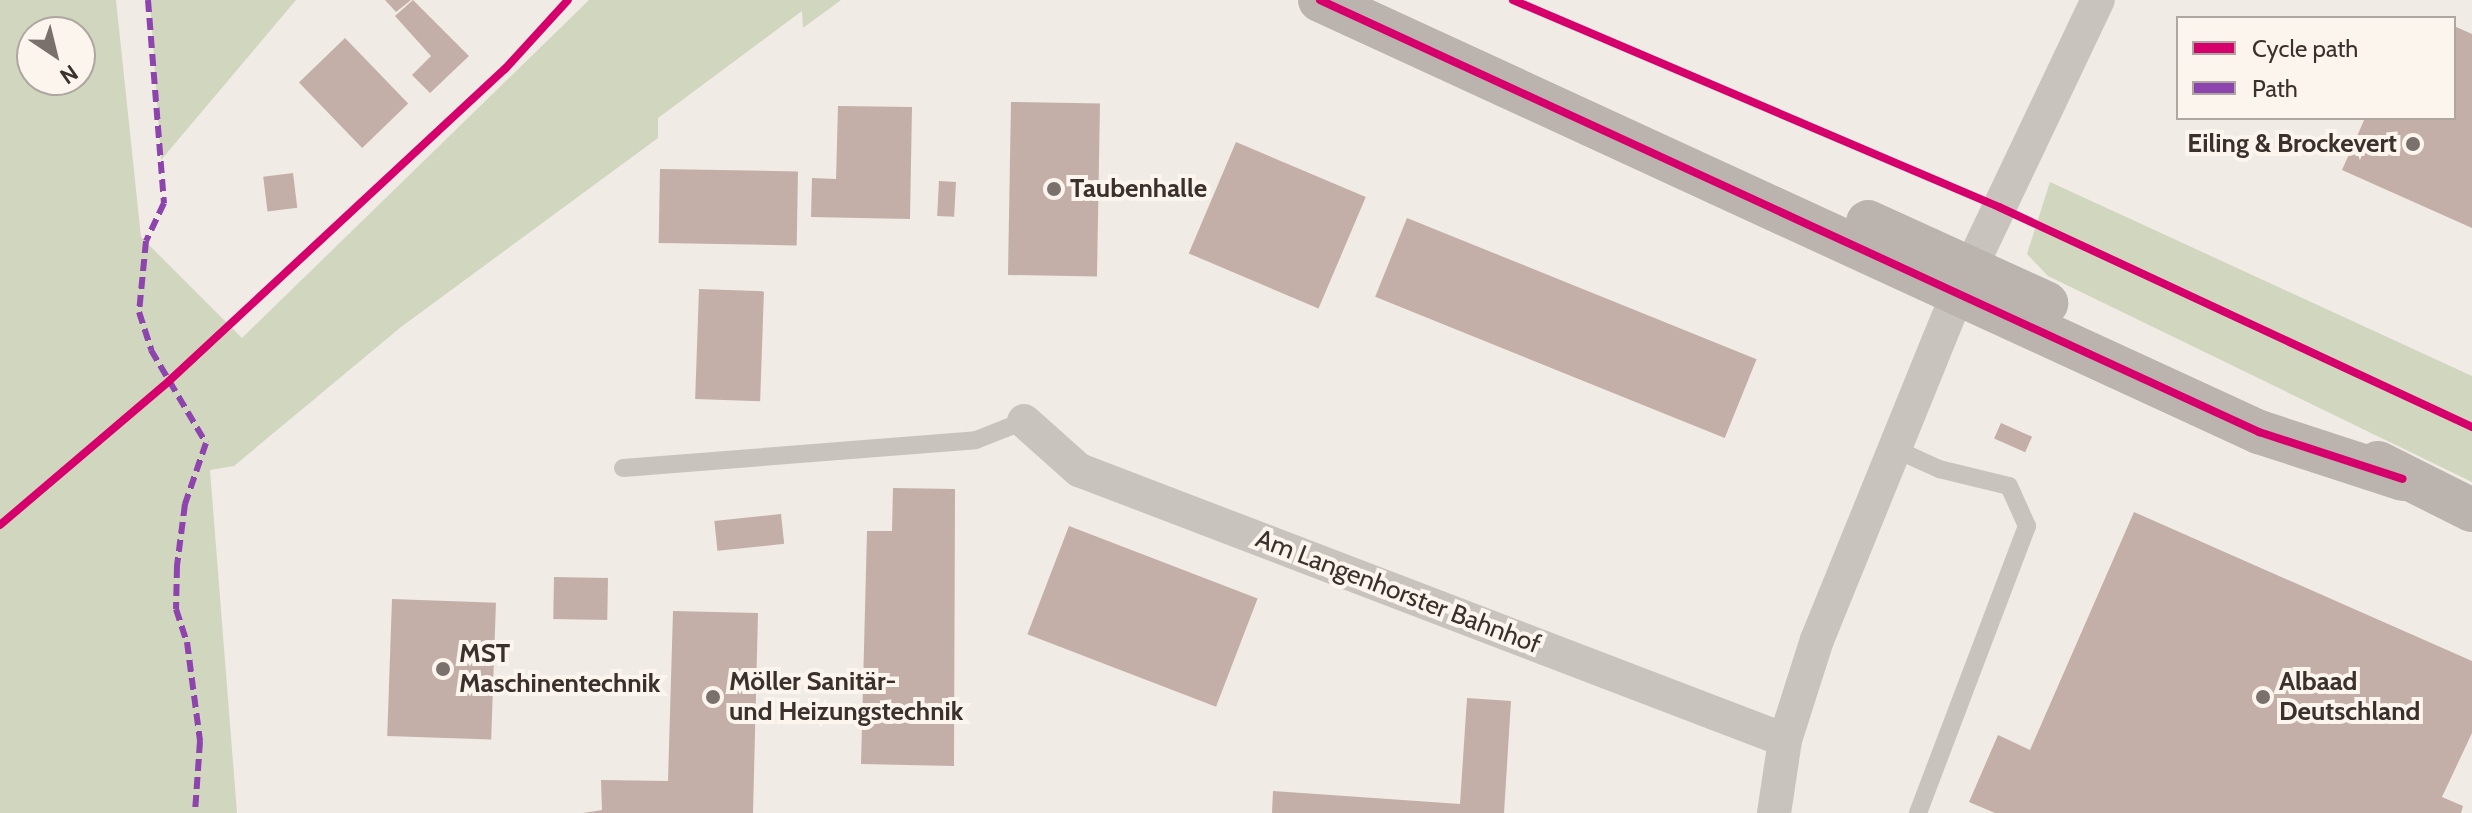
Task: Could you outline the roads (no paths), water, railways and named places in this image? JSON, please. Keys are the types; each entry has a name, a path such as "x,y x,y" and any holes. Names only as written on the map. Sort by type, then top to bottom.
{"street":[{"path":"1320,0 1559,107 1683,171 1964,282 2259,432 2403,479 2472,510"},
{"path":"1774,813 1785,740 1817,640 1893,448 1964,282 2098,0"},
{"name":"Am Langenhorster Bahnhof","path":"1024,421 1079,470 1785,740"}],"lane":[{"path":"623,468 976,440 1024,421"},
{"path":"1893,448 1939,469 2009,486 2027,526 1918,813"}],"place":[{"name":"Eiling & Brockevert","path":"2413,144"},
{"name":"Taubenhalle","path":"1054,189"},
{"name":"MST Maschinentechnik","path":"443,669"},
{"name":"Möller Sanitär- und Heizungstechnik","path":"713,697"},
{"name":"Albaad Deutschland","path":"2263,697"}]}
